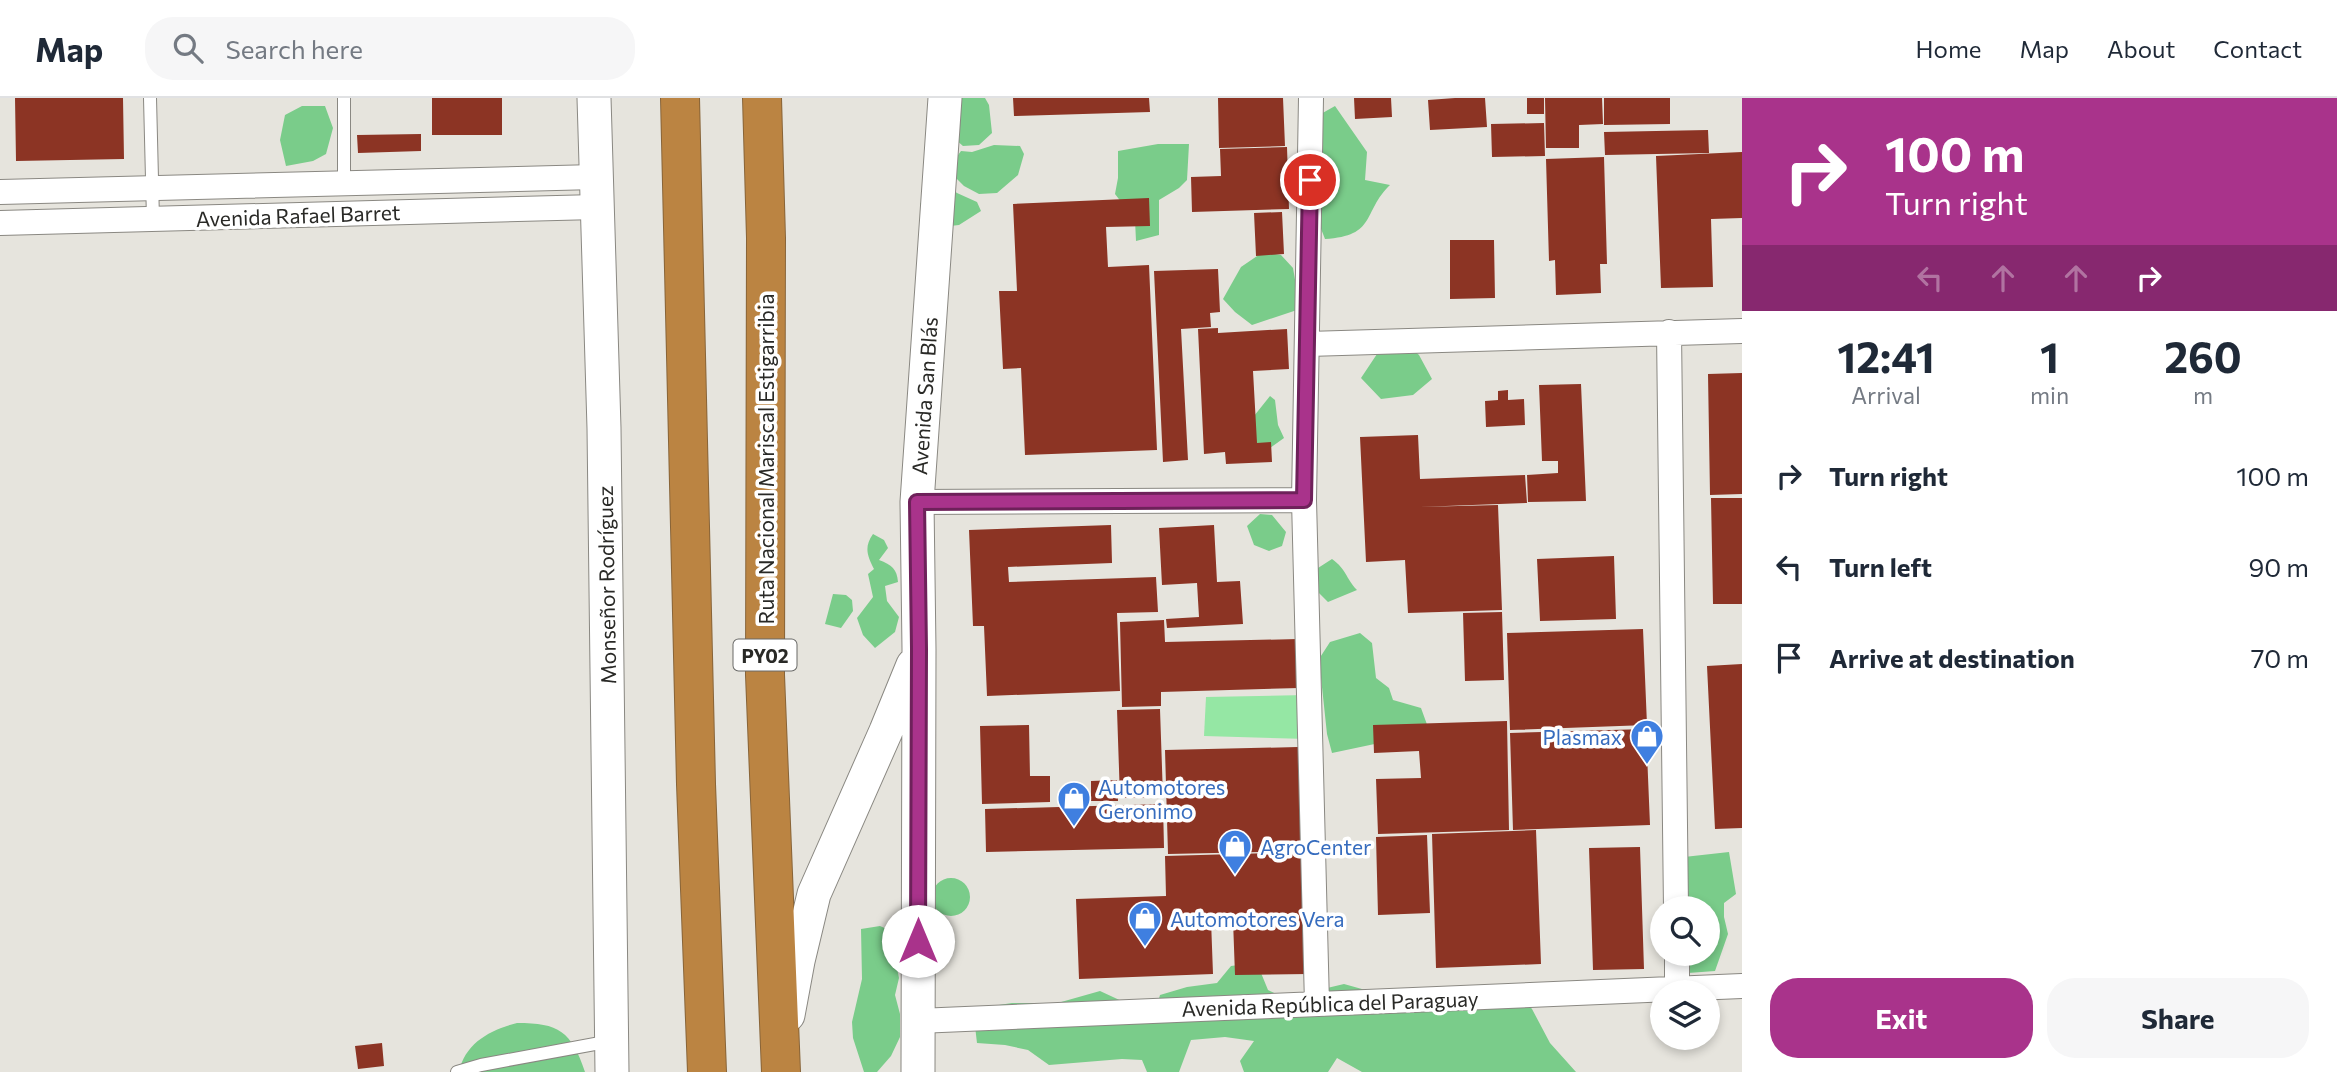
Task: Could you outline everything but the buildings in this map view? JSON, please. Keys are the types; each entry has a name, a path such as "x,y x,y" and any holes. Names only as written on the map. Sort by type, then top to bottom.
{"highway":[{"path":"680,98 696,783 707,1072"},
{"name":"Ruta Nacional Mariscal Estigarribia","path":"762,98 766,238 765,675 781,1065"}],"street":[{"name":"Monseñor Rodríguez","path":"594,98 604,428 611,1056"},
{"name":"Avenida San Blás","path":"918,1072 917,502 945,98"},
{"path":"1311,98 1304,500 1317,1004"},
{"name":"Avenida Rafael Barret","path":"0,192 344,183 596,192"},
{"name":"Avenida Rafael Barret","path":"0,223 153,219 596,192"},
{"path":"1308,344 1742,331"},
{"path":"1669,332 1676,896"},
{"path":"917,502 1304,500"},
{"path":"781,1065 798,961 814,894 919,649"},
{"name":"Avenida República del Paraguay","path":"1720,987 1742,986"},
{"name":"Avenida República del Paraguay","path":"918,1021 1650,989"},
{"path":"695,1072 706,1033"}],"lane":[{"path":"150,98 153,219"},
{"path":"344,98 344,183"},
{"path":"457,1072 481,1065 611,1056"}],"green space":[{"path":"931,98 985,98 989,105 992,133 979,145 963,146 948,133 927,107"},
{"path":"302,106 325,106 333,128 326,154 313,161 286,166 280,140 285,115"},
{"path":"1335,106 1367,152 1365,180 1390,185 1361,228 1342,237 1325,239 1318,221 1312,119"},
{"path":"1158,144 1189,144 1187,180 1159,200 1159,235 1136,241 1135,220 1115,194 1118,151"},
{"path":"994,145 1020,146 1024,154 1018,175 997,193 979,194 964,186 950,172 961,151 972,152"},
{"path":"946,184 957,193 977,202 981,211 959,225 932,228 920,204 930,191"},
{"path":"1263,252 1281,255 1293,268 1300,309 1252,325 1223,299 1241,267"},
{"path":"1385,342 1405,342 1419,355 1432,379 1413,395 1381,399 1361,378"},
{"path":"1270,396 1275,400 1278,425 1284,438 1263,453 1248,444 1254,416"},
{"path":"1260,514 1272,515 1286,532 1282,546 1269,551 1254,545 1247,526"},
{"path":"873,534 884,540 888,548 879,560 895,571 898,582 885,586 887,601 899,617 895,632 875,648 863,635 857,618 873,597 868,574 874,569 868,543"},
{"path":"1332,559 1357,590 1328,602 1317,591 1318,568"},
{"path":"833,594 846,595 852,600 853,611 841,628 825,624"},
{"path":"1360,633 1372,643 1376,678 1389,688 1393,700 1421,708 1429,730 1332,753 1327,734 1319,659 1330,642"},
{"path":"1306,695 1308,739 1204,736 1206,697"},
{"path":"1729,852 1736,894 1724,903 1728,934 1720,957 1720,896 1683,896 1684,857"},
{"path":"951,878 964,884 970,897 964,910 951,916 938,910 932,897 938,884"},
{"path":"880,926 896,933 894,953 899,978 895,995 900,1014 900,1037 891,1056 877,1072 864,1072 853,1038 852,1022 862,979 861,929"},
{"path":"1246,964 1259,968 1268,990 1285,998 1344,984 1369,991 1517,991 1532,1009 1550,1043 1576,1072 1362,1072 1337,1058 1328,1072 1244,1072 1240,1061 1254,1041 1225,1037 1191,1040 1179,1072 1147,1072 1142,1060 1049,1065 1028,1050 977,1043 973,1009 1012,1003 1047,1006 1100,991 1154,1016 1160,995 1187,987 1217,983 1231,966"},
{"path":"1687,966 1717,966 1715,971 1688,973"},
{"path":"517,1023 543,1025 562,1032 574,1047 585,1072 459,1072 467,1053 480,1039"}],"place":[{"name":"Plasmax","path":"1647,766"},
{"name":"Automotores Geronimo","path":"1074,828"},
{"name":"AgroCenter","path":"1235,876"},
{"name":"Automotores Vera","path":"1145,948"}],"route":[{"path":"918,941 917,502 1304,500 1310,180"}]}
